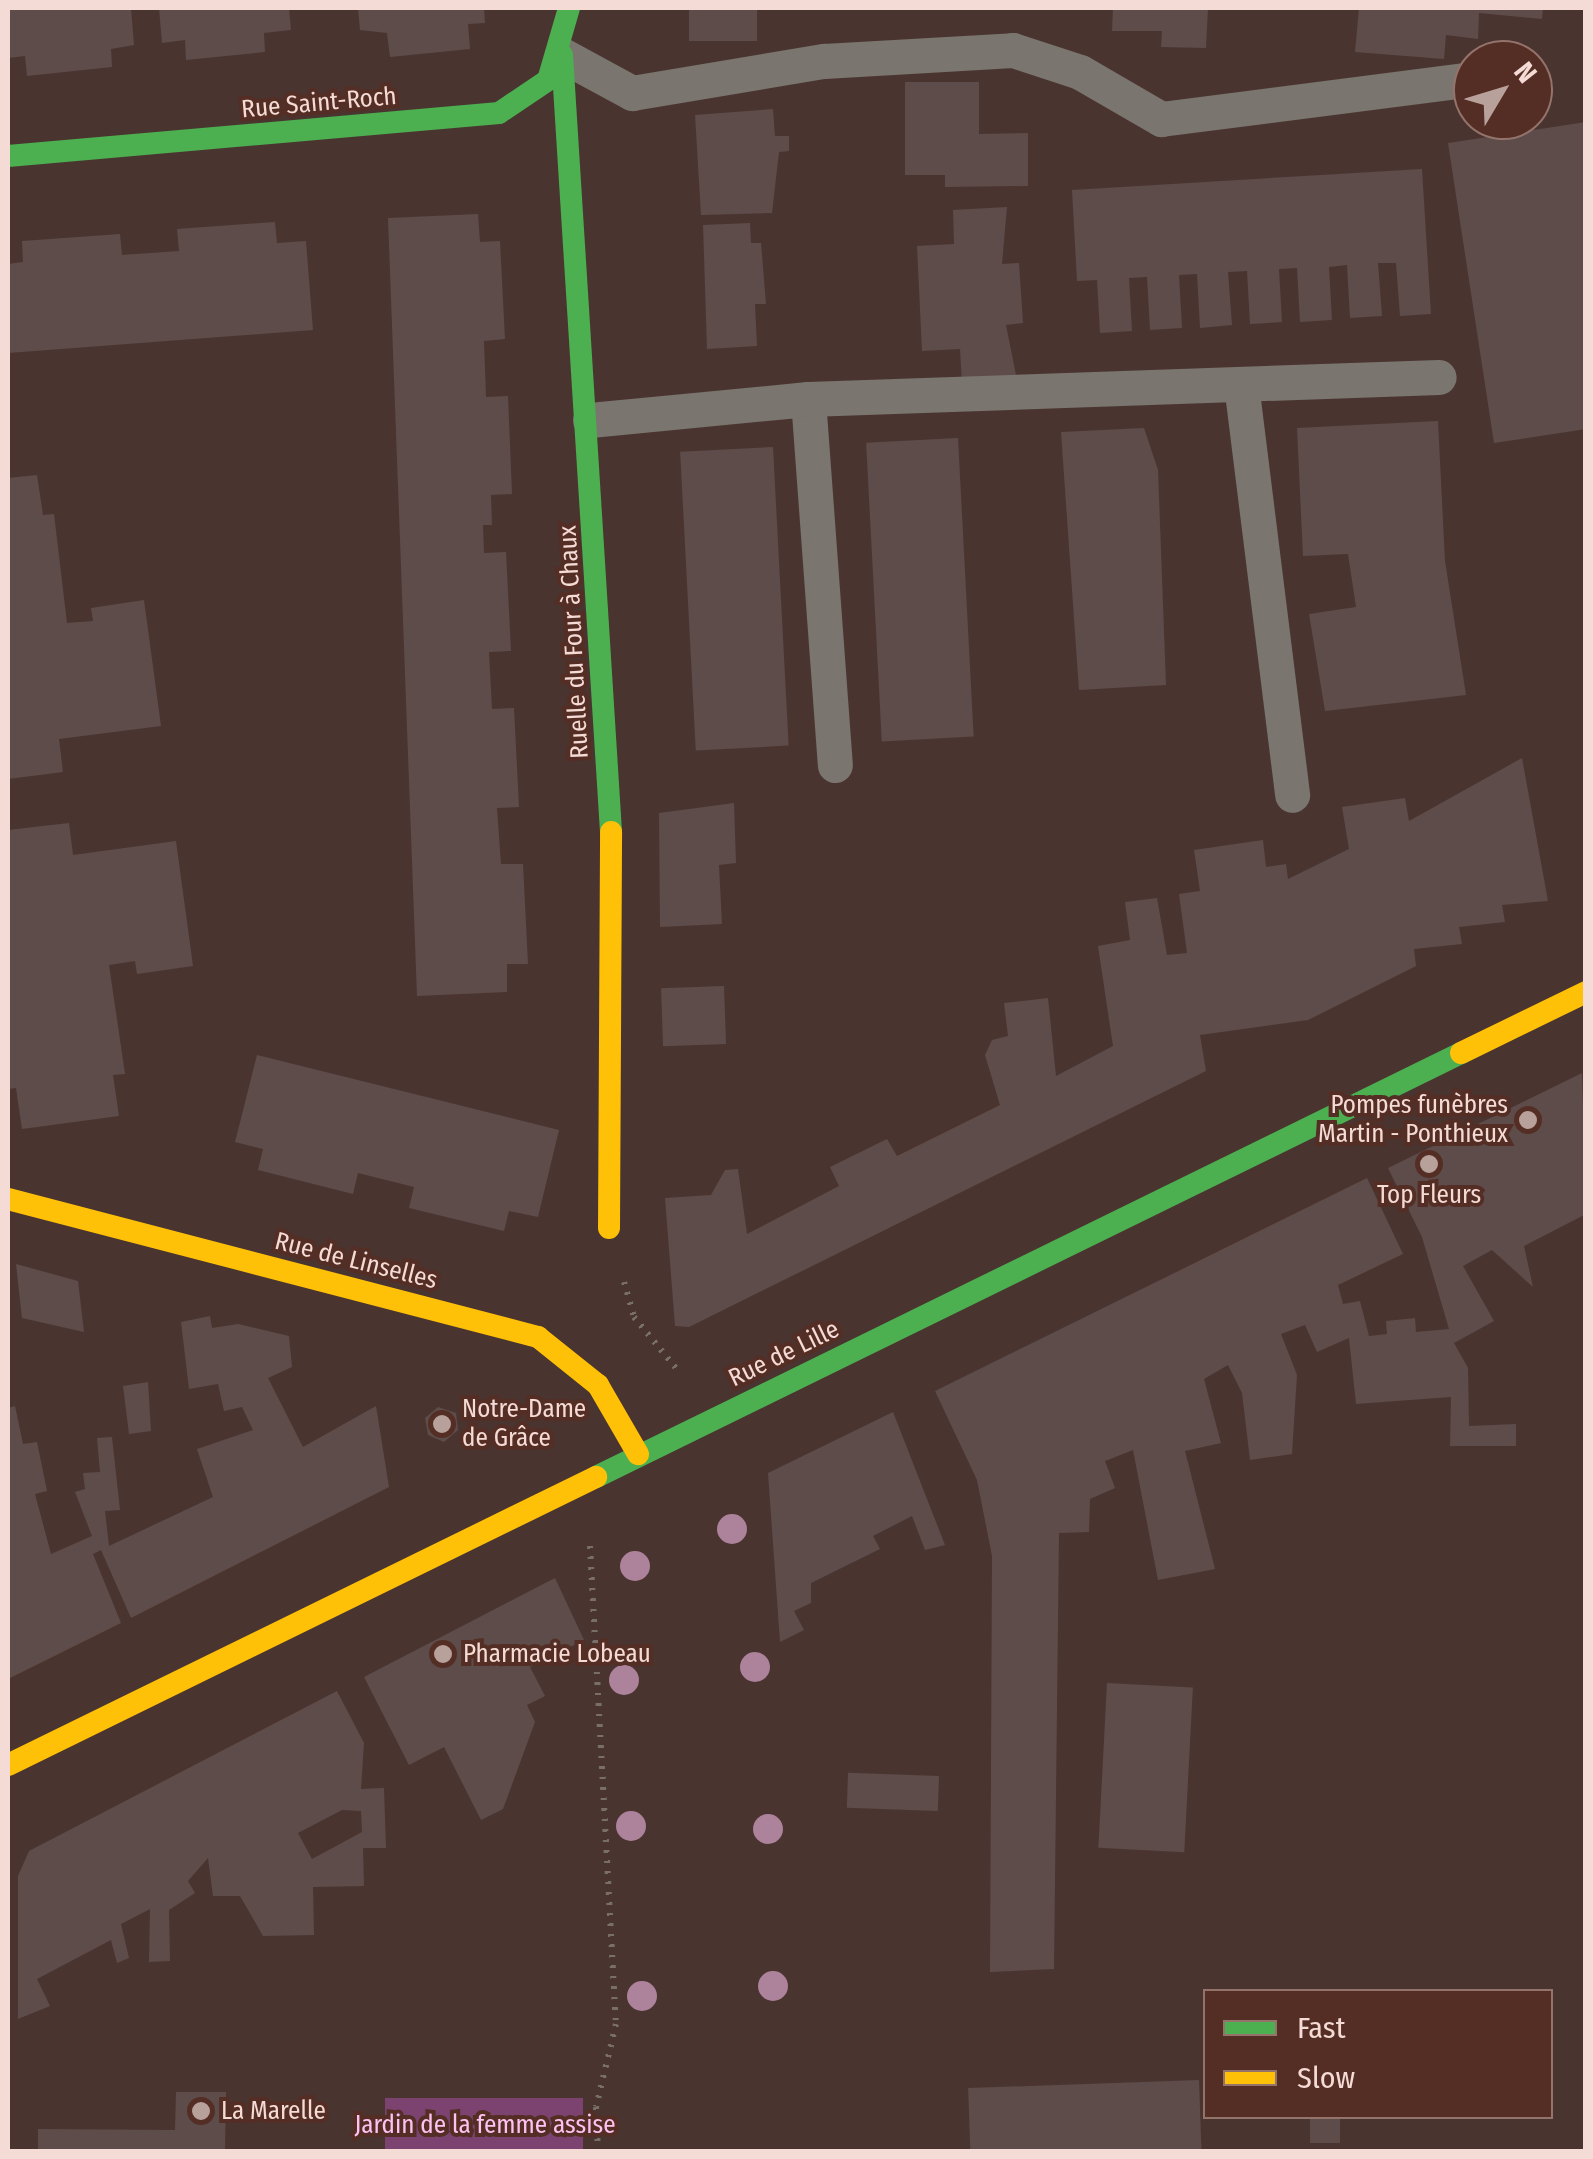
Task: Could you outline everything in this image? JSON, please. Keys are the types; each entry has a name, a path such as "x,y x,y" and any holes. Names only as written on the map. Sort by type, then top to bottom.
{"street":[{"name":"Rue Saint-Roch","path":"8,156 471,118 529,98 562,55 569,8"},
{"name":"Ruelle du Four à Chaux","path":"562,55 590,420 614,912 609,1228"},
{"name":"Rue de Lille","path":"8,1766 1586,992"},
{"name":"Rue de Linselles","path":"8,1199 538,1337 598,1384 638,1454"}],"lane":[{"path":"562,55 632,94 824,61 1013,50 1080,72 1161,119 1453,82"},
{"path":"590,420 808,399 1440,377"},
{"path":"1241,384 1292,794"},
{"path":"808,399 835,765"}],"path":[{"path":"609,1228 634,1317 674,1369 734,1410"},
{"path":"598,2152 596,2108 616,2024 589,1540 605,1534"}],"green space":[{"name":"Jardin de la femme assise","path":"385,2098 583,2098 583,2151 385,2151"}],"building":[{"path":"8,8 131,8 134,45 111,49 112,67 27,76 25,56 8,58"},
{"path":"159,8 289,8 291,30 264,33 265,52 186,60 185,40 162,43"},
{"path":"358,8 484,8 485,23 468,24 470,49 390,57 387,33 360,30"},
{"path":"689,8 757,8 757,41 689,41"},
{"path":"1113,8 1208,8 1206,48 1161,47 1162,31 1112,31"},
{"path":"1359,8 1543,8 1542,19 1479,13 1478,39 1446,35 1444,59 1355,52"},
{"path":"905,82 979,82 979,134 1028,133 1028,186 945,187 945,175 905,175"},
{"path":"773,109 775,136 789,136 789,151 779,152 772,213 701,215 695,115"},
{"path":"1586,122 1586,429 1494,443 1448,143 1553,140 1553,127"},
{"path":"1422,169 1431,314 1400,316 1396,263 1378,263 1382,316 1350,318 1347,265 1329,267 1332,320 1300,322 1297,268 1279,269 1282,322 1250,324 1247,271 1228,272 1232,325 1200,328 1197,274 1179,275 1182,328 1150,330 1147,277 1129,278 1132,331 1100,333 1097,280 1077,281 1072,190"},
{"path":"1007,207 1002,264 1019,263 1023,323 1006,325 1017,380 962,384 960,349 922,351 917,246 954,244 953,210"},
{"path":"478,214 480,242 500,241 505,339 484,341 486,397 508,396 512,494 491,495 492,525 483,525 484,553 506,552 511,651 489,652 492,709 514,708 519,807 497,808 501,864 523,864 528,964 507,964 507,992 417,996 388,218"},
{"path":"275,222 277,243 306,241 313,330 8,353 8,264 23,262 22,241 120,234 122,255 179,251 177,229"},
{"path":"750,223 751,243 761,243 766,304 755,304 757,346 707,349 703,225"},
{"path":"1438,421 1445,561 1466,695 1325,711 1309,614 1356,607 1348,554 1303,556 1297,428"},
{"path":"1144,428 1158,470 1166,685 1079,690 1061,432"},
{"path":"958,438 974,737 882,741 866,443"},
{"path":"773,447 789,746 696,750 680,452"},
{"path":"37,475 43,515 54,514 67,623 93,621 91,608 144,600 161,726 59,739 63,772 8,779 8,478"},
{"path":"1522,758 1548,901 1502,905 1505,922 1459,927 1462,944 1414,949 1416,966 1308,1020 1200,1035 1206,1071 689,1327 675,1326 665,1198 711,1195 725,1170 738,1169 747,1234 839,1186 830,1167 887,1139 897,1156 1000,1105 985,1055 992,1040 1008,1036 1004,1003 1048,998 1056,1076 1113,1046 1098,946 1130,940 1125,902 1157,898 1167,955 1187,953 1179,894 1200,891 1194,850 1263,840 1266,867 1286,864 1288,879 1349,849 1342,807 1405,798 1409,821"},
{"path":"734,803 736,863 719,865 722,924 660,927 659,813"},
{"path":"69,823 73,855 176,841 193,966 137,974 135,961 109,965 125,1074 113,1075 119,1116 22,1129 16,1088 8,1089 8,830"},
{"path":"724,986 726,1044 663,1046 661,988"},
{"path":"257,1055 559,1130 538,1217 509,1211 504,1231 409,1208 414,1187 358,1173 353,1194 258,1170 263,1149 235,1142"},
{"path":"1582,1073 1586,1214 1524,1246 1533,1287 1492,1250 1463,1266 1494,1321 1454,1343 1468,1368 1469,1426 1516,1424 1516,1446 1450,1446 1451,1397 1356,1404 1349,1338 1317,1352 1305,1325 1281,1334 1297,1375 1292,1454 1250,1460 1242,1393 1228,1365 1204,1379 1221,1443 1185,1451 1215,1569 1158,1580 1133,1450 1105,1461 1115,1488 1090,1499 1089,1532 1059,1533 1054,1969 990,1972 992,1556 977,1480 935,1391 1367,1178 1403,1254 1338,1285 1343,1304 1360,1301 1369,1336 1387,1334 1386,1321 1415,1318 1416,1332 1449,1329 1422,1237 1388,1168"},
{"path":"16,1264 78,1281 84,1332 22,1318"},
{"path":"210,1316 212,1328 238,1324 289,1336 292,1367 268,1378 303,1447 376,1406 389,1487 131,1618 101,1550 93,1554 121,1623 8,1679 8,1408 15,1406 23,1444 37,1442 47,1491 35,1494 51,1554 92,1536 75,1492 85,1489 83,1473 100,1472 97,1438 112,1437 120,1510 105,1511 109,1546 213,1497 197,1449 253,1430 242,1407 224,1411 218,1384 189,1389 181,1322"},
{"path":"148,1382 151,1431 129,1434 123,1386"},
{"name":"Notre-Dame de Grâce","path":"438,1407 456,1413 458,1430 444,1442 428,1435 425,1418"},
{"path":"893,1412 945,1545 925,1550 912,1516 873,1536 880,1549 811,1583 811,1603 794,1611 804,1630 780,1642 768,1473"},
{"path":"555,1578 584,1640 530,1667 545,1696 527,1705 535,1722 503,1809 481,1820 444,1747 409,1765 364,1677"},
{"path":"1107,1683 1193,1688 1184,1852 1098,1848"},
{"path":"337,1691 364,1743 361,1789 384,1788 386,1848 363,1848 364,1886 313,1887 314,1935 263,1936 240,1896 213,1896 208,1858 188,1881 195,1893 169,1910 170,1961 149,1962 150,1909 121,1924 129,1958 117,1963 111,1940 37,1979 50,2006 18,2019 18,1876 29,1851","holes":["342,1810 361,1811 362,1832 312,1859 298,1833"]},
{"path":"848,1773 939,1776 938,1811 847,1808"},
{"path":"1199,2080 1202,2152 970,2152 968,2088"},
{"name":"La Marelle","path":"176,2092 226,2092 225,2152 38,2152 38,2129 175,2130"},
{"path":"1310,2119 1340,2119 1340,2143 1310,2143"}],"traffic: fast":[{"path":"8,156 499,113 548,80 569,8"},
{"path":"562,55 611,832"},
{"path":"596,1477 1461,1053"}],"traffic: slow":[{"path":"609,1228 611,832"},
{"path":"1461,1053 1586,992"},
{"path":"8,1199 538,1337 598,1385 638,1454"},
{"path":"8,1765 596,1477"}],"place":[{"name":"Pompes funèbres Martin - Ponthieux","path":"1528,1120"},
{"name":"Top Fleurs","path":"1429,1164"},
{"name":"Notre-Dame de Grâce","path":"442,1424"},
{"name":"Pharmacie Lobeau","path":"443,1654"},
{"name":"La Marelle","path":"201,2111"}]}
